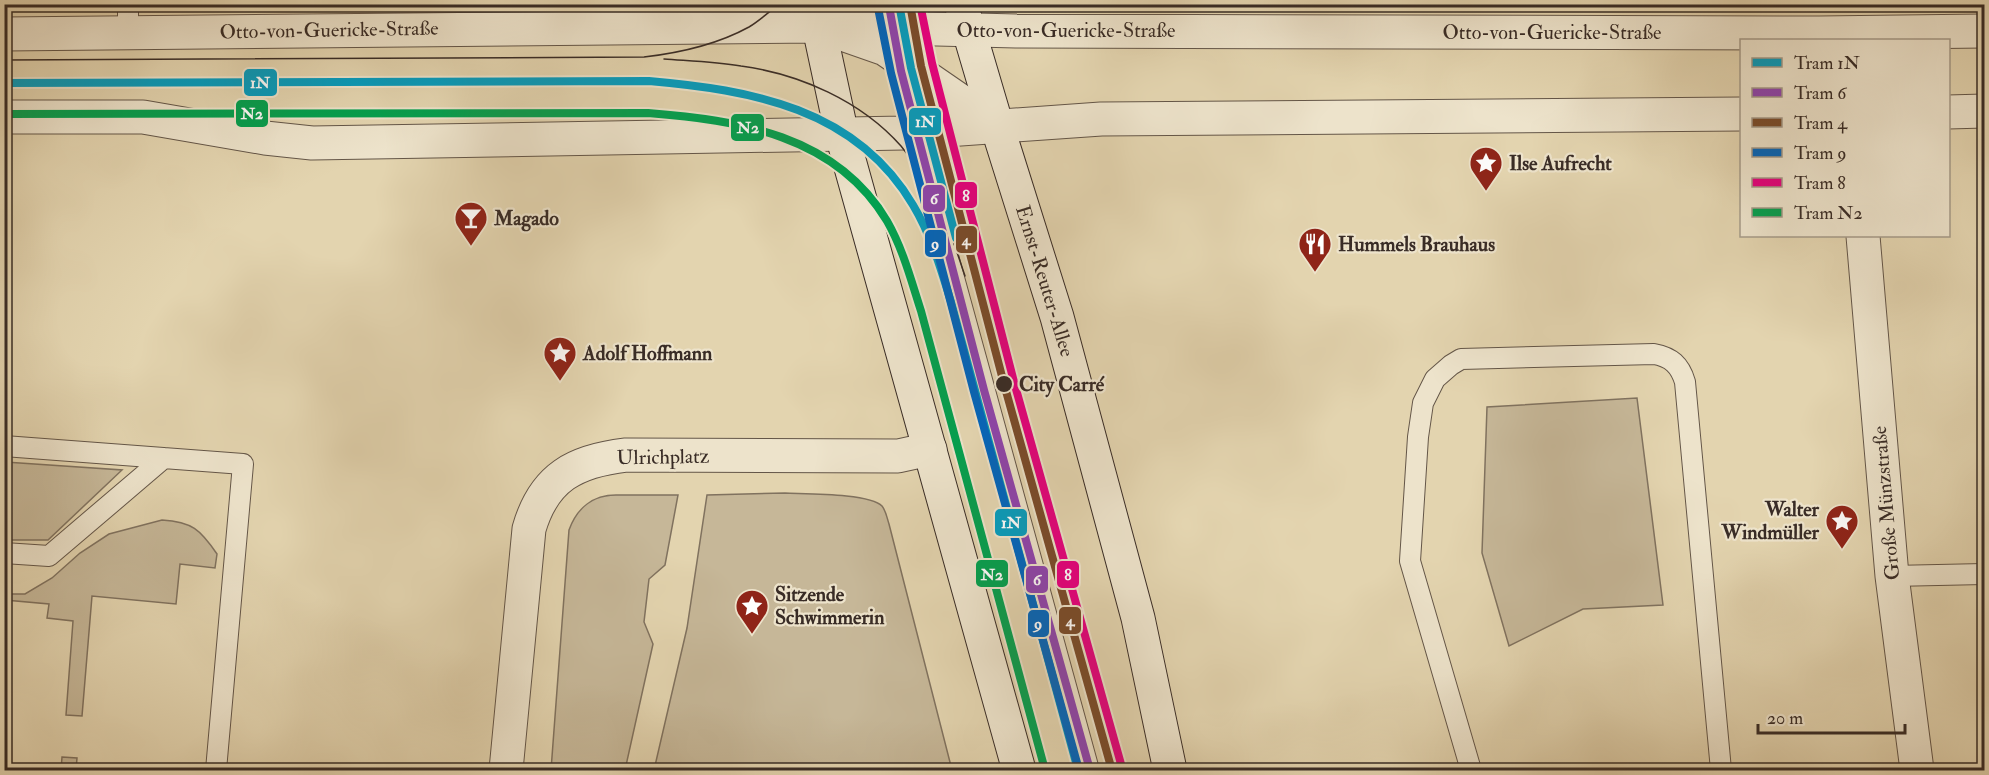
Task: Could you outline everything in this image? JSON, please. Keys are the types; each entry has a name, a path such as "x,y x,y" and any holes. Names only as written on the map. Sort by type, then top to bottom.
{"street":[{"name":"Otto-von-Guericke-Straße","path":"4,34 128,19 816,15 891,30 964,17 1819,33 1984,32"},
{"path":"816,15 842,135 1019,771"},
{"name":"Ernst-Reuter-Allee","path":"964,17 1057,317 1138,618 1170,771"},
{"path":"891,30 997,126"},
{"path":"1950,111 1984,111"},
{"path":"4,117 142,117 265,138 312,143 703,135 842,135 1101,119 1740,114"},
{"name":"Große Münzstraße","path":"1863,237 1892,576 1917,771"},
{"name":"Ulrichplatz","path":"506,771 529,529 539,502 558,479 595,460 626,455 898,456 930,449"}],"lane":[{"path":"891,30 914,132 1089,771"},
{"path":"1471,771 1410,561 1418,437 1426,395 1441,373 1461,359 1654,354 1665,356 1675,362 1682,371 1685,382 1721,771"},
{"path":"4,446 243,464 216,771"},
{"path":"4,553 49,556 164,458"},
{"path":"1892,576 1984,574"}],"shaded area":[{"path":"1637,398 1663,605 1583,609 1509,646 1482,553 1487,407"},
{"path":"5,462 122,470 48,540 5,540"},
{"path":"785,493 851,496 882,506 889,524 952,770 654,770 687,628 707,495"},
{"path":"678,495 665,565 649,579 644,622 653,644 625,770 551,770 569,530 576,515 587,504 600,497"},
{"path":"162,520 188,525 200,533 217,554 215,568 180,564 176,604 92,596 82,716 66,715 73,621 47,618 49,604 5,600 5,594 25,594 52,578 80,553 109,534"},
{"path":"62,757 77,758 76,770 61,770"}],"tram line":[{"path":"4,60 644,57 684,50 737,33 749,27 779,4"},
{"name":"1N","path":"899,4 911,68 956,238"},
{"name":"4","path":"910,4 921,66 1004,384 1111,767"},
{"name":"8","path":"920,4 932,63 1014,382 1121,764"},
{"name":"6","path":"889,6 901,71 984,390 1090,770"},
{"name":"9","path":"878,8 891,73 974,392 1079,770"},
{"path":"664,59 732,65 785,76 828,92 867,116 901,146 925,180 946,223 965,276"},
{"name":"1N","path":"4,83 649,81 725,91 762,99 798,110 831,126 862,146 889,172 913,205 935,252 951,302 1078,770"},
{"name":"N2","path":"4,114 648,113 682,116 750,128 782,137 813,151 841,169 866,192 887,221 902,254 921,311 1045,770"}],"place":[{"name":"Ilse Aufrecht","path":"1486,192"},
{"name":"Magado","path":"471,247"},
{"name":"Hummels Brauhaus","path":"1315,273"},
{"name":"Adolf Hoffmann","path":"560,382"},
{"name":"City Carré","path":"1004,384"},
{"name":"Walter Windmüller","path":"1842,550"},
{"name":"Sitzende Schwimmerin","path":"752,635"}]}
